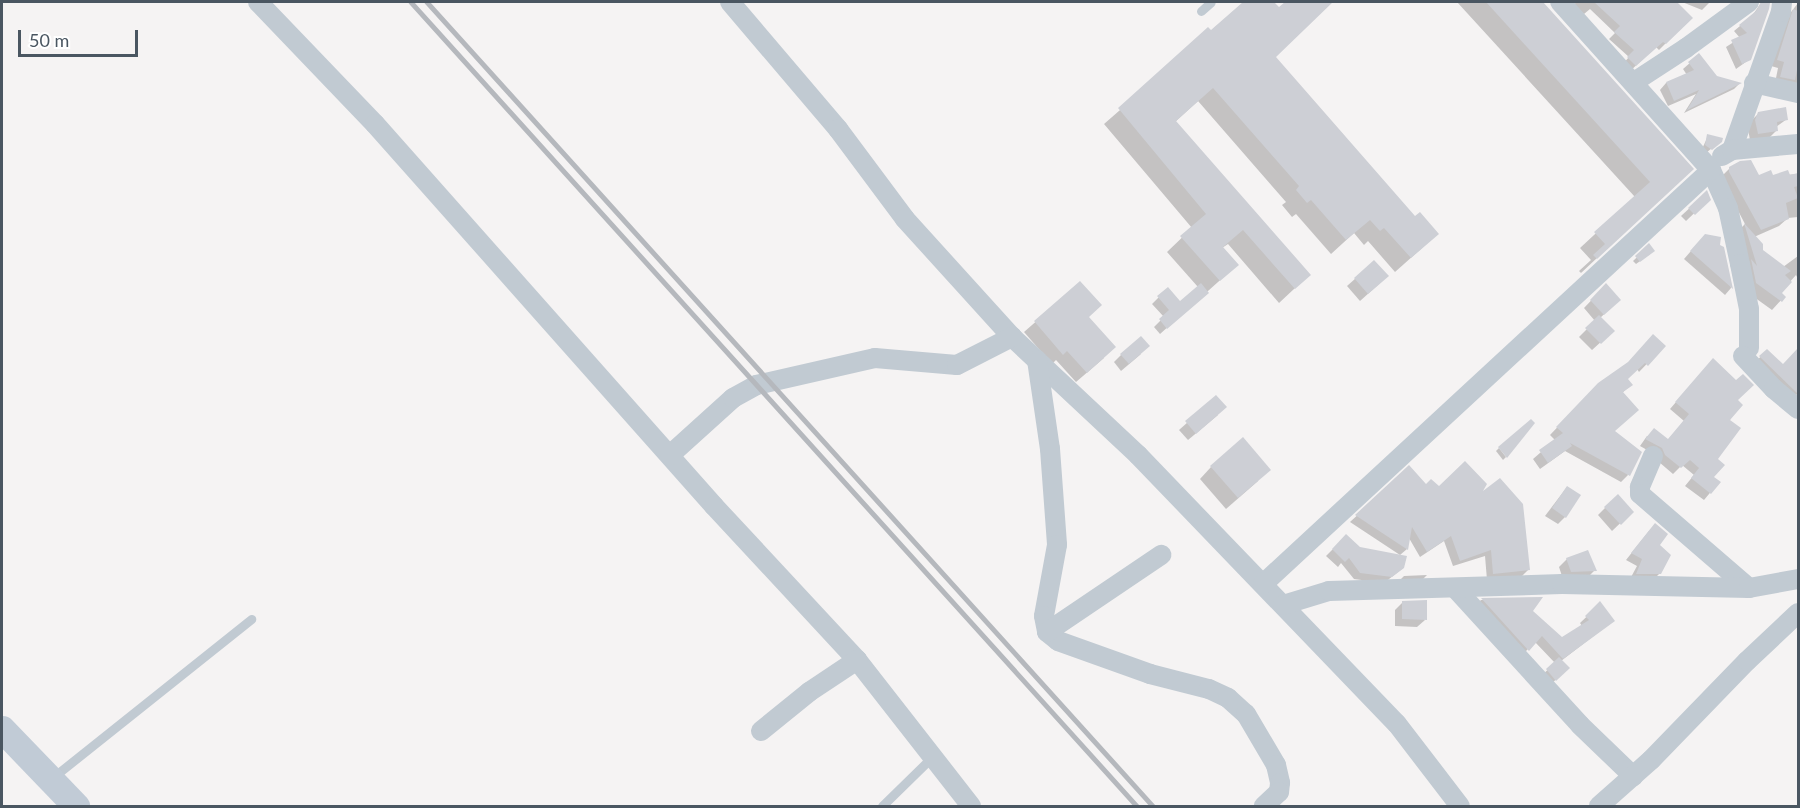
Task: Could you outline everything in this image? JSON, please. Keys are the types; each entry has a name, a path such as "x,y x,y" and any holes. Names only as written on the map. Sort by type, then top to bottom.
{"main road":[{"path":"3,734 76,807"}],"street":[{"path":"258,2 375,124 738,533 857,660 971,807"},
{"path":"730,2 838,129 905,219 1012,337 1138,455 1397,724 1460,807"},
{"path":"1560,2 1710,167 1728,208 1749,309 1746,352 1774,389 1798,409"},
{"path":"1634,82 1749,2"},
{"path":"1732,150 1781,12 1782,2"},
{"path":"1754,83 1798,93"},
{"path":"1263,584 1710,167 1732,150 1798,144"},
{"path":"670,454 733,398 763,382 875,358 957,365 1012,337"},
{"path":"1037,360 1050,449 1057,545 1044,616 1047,632 1058,641 1150,674 1209,689 1228,698 1246,714 1275,765 1280,792 1264,807"},
{"path":"1653,456 1640,487 1640,494 1749,588"},
{"path":"1047,632 1161,555"},
{"path":"1283,605 1329,591 1562,584 1749,588 1798,579"},
{"path":"1455,588 1580,725 1633,776"},
{"path":"1599,807 1798,613"},
{"path":"761,731 809,692 857,660"}],"lane":[{"path":"1201,11 1211,2"},
{"path":"50,779 251,619"},
{"path":"882,807 932,757"}],"building":[{"path":"1243,2 1274,2 1279,7 1285,2 1333,2 1276,57 1415,216 1420,212 1439,234 1411,258 1384,228 1380,231 1370,220 1346,240 1311,200 1307,203 1296,190 1299,186 1213,88 1176,121 1311,275 1295,289 1243,230 1223,247 1239,265 1220,281 1180,236 1206,214 1118,108 1208,27 1211,30"},
{"path":"1486,2 1543,2 1694,169 1597,259 1593,255 1605,244 1594,232 1650,182"},
{"path":"1594,2 1677,2 1693,18 1666,44 1663,42 1636,66 1627,57 1634,50 1614,32 1620,26"},
{"path":"1761,2 1770,3 1769,9 1751,60 1742,64 1731,40 1747,33 1739,25 1756,11"},
{"path":"1793,9 1798,11 1798,65 1795,80 1780,77 1784,62 1777,60"},
{"path":"1699,53 1717,76 1742,83 1687,110 1699,90 1674,101 1666,82 1694,70 1688,62"},
{"path":"1786,107 1788,120 1777,122 1778,131 1758,134 1755,120 1758,112"},
{"path":"1707,134 1723,138 1722,142 1712,150 1705,145"},
{"path":"1751,160 1759,175 1771,170 1773,175 1788,170 1790,175 1798,173 1798,186 1794,187 1798,198 1786,203 1789,219 1761,230 1729,172 1729,167 1740,161"},
{"path":"1707,190 1711,200 1695,215 1688,208"},
{"path":"1744,223 1763,244 1763,250 1791,271 1785,275 1792,282 1782,293 1786,297 1782,302 1756,283 1751,259 1757,266"},
{"path":"1705,234 1721,237 1720,245 1724,247 1733,289 1690,251"},
{"path":"1649,243 1655,251 1640,262 1635,256"},
{"path":"1374,260 1389,276 1368,294 1354,278"},
{"path":"1080,281 1102,305 1089,317 1116,347 1087,373 1067,351 1063,355 1034,321"},
{"path":"1201,283 1209,293 1167,329 1159,319 1169,310 1157,296 1168,287 1180,301"},
{"path":"1606,283 1621,300 1604,315 1590,300"},
{"path":"1599,315 1615,331 1601,344 1585,328"},
{"path":"1653,334 1666,346 1648,366 1645,363 1628,379 1633,385 1623,392 1639,410 1615,431 1642,452 1630,476 1570,443 1572,446 1548,463 1539,450 1563,433 1556,427 1598,383 1628,362"},
{"path":"1141,336 1150,346 1129,364 1120,354"},
{"path":"1798,348 1798,394 1759,356 1767,349 1783,364"},
{"path":"1713,358 1736,380 1743,374 1754,385 1738,400 1743,405 1730,420 1741,428 1718,459 1725,465 1714,477 1721,482 1711,494 1691,478 1699,468 1690,460 1681,468 1665,455 1662,448 1645,439 1654,428 1668,439 1689,414 1675,402"},
{"path":"1216,395 1227,407 1196,434 1185,421"},
{"path":"1531,419 1535,423 1507,458 1498,447"},
{"path":"1243,437 1271,470 1238,498 1210,466"},
{"path":"1465,461 1487,484 1483,491 1500,478 1523,504 1530,570 1493,574 1491,550 1460,561 1451,536 1427,552 1412,527 1408,550 1355,515 1409,465 1426,484 1431,479 1439,486"},
{"path":"1567,486 1581,495 1566,518 1552,508"},
{"path":"1618,494 1634,512 1621,525 1604,507"},
{"path":"1655,523 1668,534 1660,545 1671,555 1661,574 1636,574 1642,559 1631,553"},
{"path":"1346,534 1360,547 1407,556 1404,568 1392,577 1360,573 1349,558 1345,562 1332,549"},
{"path":"1588,550 1597,571 1571,572 1566,558"},
{"path":"1543,597 1533,611 1562,637 1589,620 1585,616 1600,601 1615,621 1563,659 1542,636 1529,651 1481,598"},
{"path":"1427,600 1427,620 1402,619 1402,601"},
{"path":"1559,657 1570,668 1556,681 1546,669"}],"railway":[{"path":"411,2 1137,806"},
{"path":"427,2 1153,806"}]}
